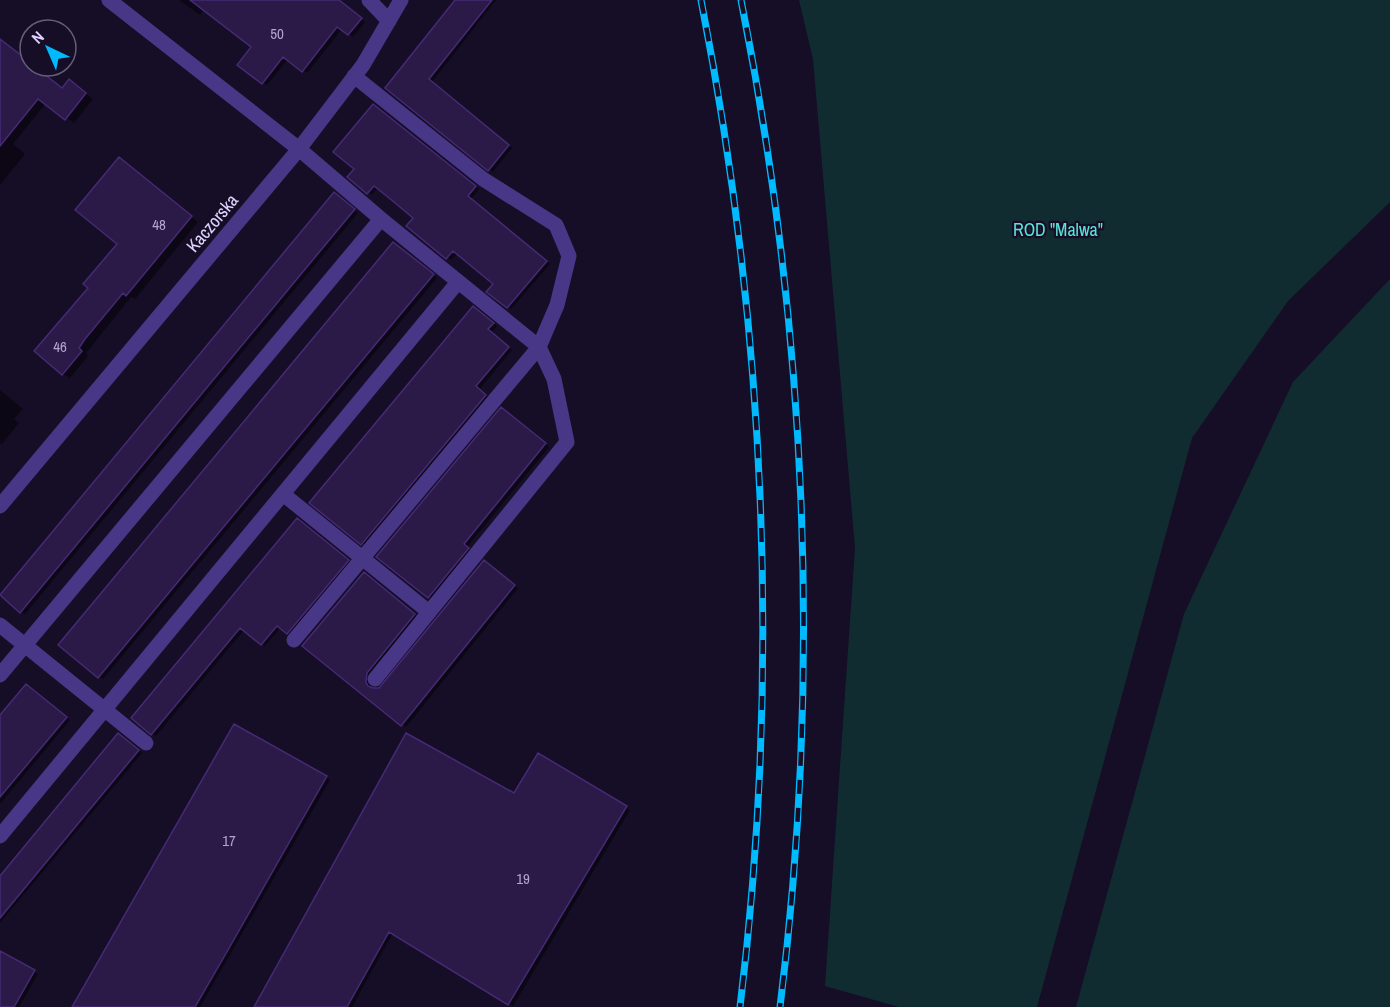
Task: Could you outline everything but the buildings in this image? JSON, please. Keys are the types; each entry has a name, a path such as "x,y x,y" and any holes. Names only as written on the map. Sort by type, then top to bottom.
{"street":[{"path":"109,0 299,149 381,219 539,347 554,379 567,442 375,679"},
{"path":"369,0 388,21"},
{"name":"Kaczorska","path":"0,506 299,149 363,65 401,0"},
{"path":"294,640 539,347 557,305 569,256 556,225 483,179 354,76"},
{"path":"0,675 381,219"},
{"path":"0,836 458,282"},
{"path":"283,494 429,612"},
{"path":"0,625 146,743"}],"green space":[{"name":"ROD \"Malwa\"","path":"799,0 1390,0 1390,202 1288,301 1192,438 1037,1007 899,1007 825,986 855,548 813,59"},
{"path":"1390,279 1390,1007 1076,1007 1184,614 1293,382"}],"railway":[{"path":"701,0 723,124 740,250 753,376 760,502 763,629 760,755 753,881 740,1007"},
{"path":"741,0 763,124 781,250 793,376 801,502 804,629 801,755 793,881 780,1007"}]}
